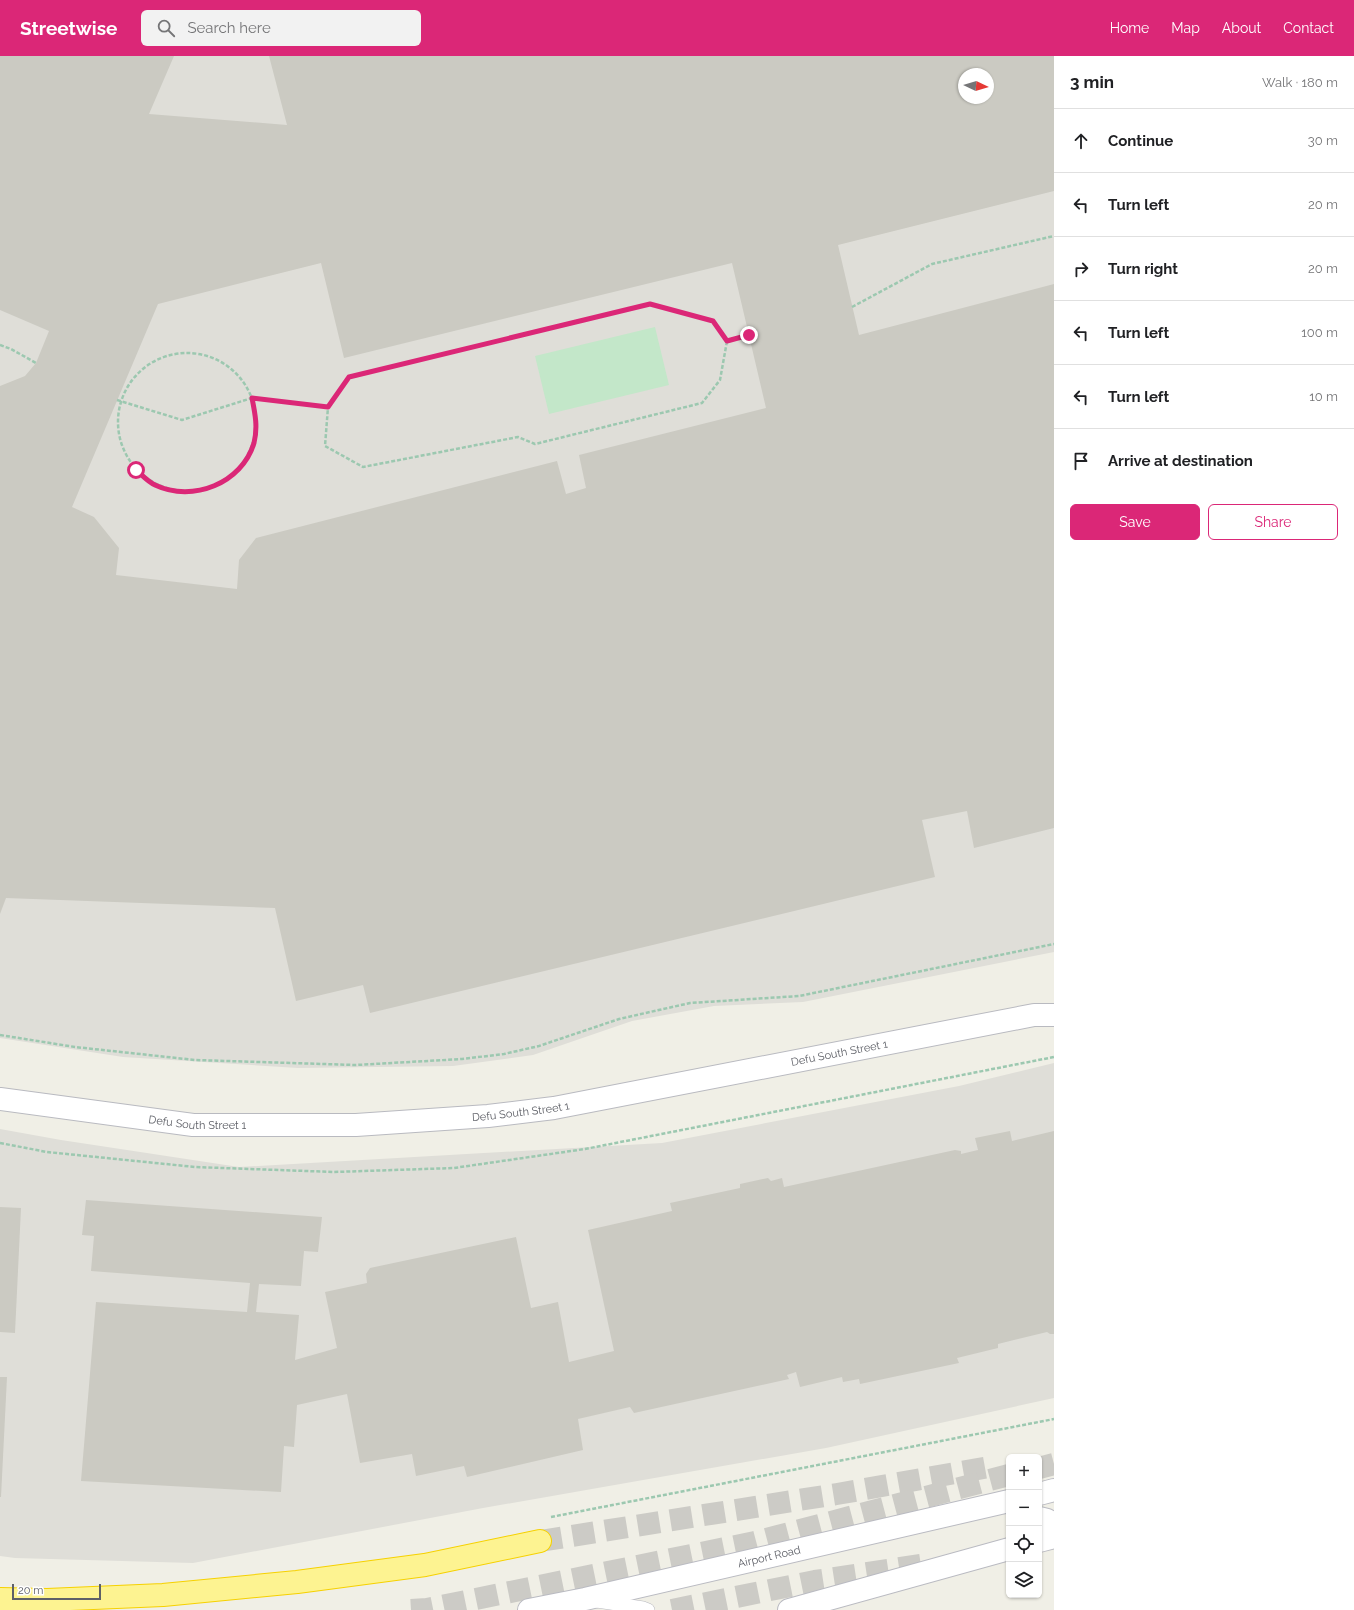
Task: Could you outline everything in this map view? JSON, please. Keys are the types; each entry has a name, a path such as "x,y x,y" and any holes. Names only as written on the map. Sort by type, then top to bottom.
{"highway":[{"path":"0,1599 47,1600 163,1595 297,1582 425,1565 540,1541"}],"street":[{"name":"Defu South Street 1","path":"0,1099 193,1125 356,1125 488,1116 554,1108 1044,1015 1054,1004"},
{"path":"1042,1493 1054,1490"},
{"name":"Airport Road","path":"529,1610 585,1599 1004,1505"},
{"path":"1042,1519 1054,1524"},
{"path":"1042,1540 1054,1537"},
{"path":"789,1610 1006,1550"}],"lane":[{"path":"585,1599 648,1610"}],"path":[{"path":"852,307 932,264 1054,236"},
{"path":"650,304 713,321 727,341 720,380 702,403 535,444 518,437 363,468 325,446 328,407 349,377 650,304"},
{"path":"727,341 749,335"},
{"path":"0,345 11,349 36,363"},
{"path":"185,352 206,355 226,364 242,378 252,398 257,419 254,443 243,465 225,482 203,491 178,492 155,485 136,470 122,450 117,426 119,401 129,382 145,366 163,356 185,352"},
{"path":"119,401 182,420 252,398 328,407"},
{"path":"0,1035 75,1047 195,1060 356,1065 462,1059 504,1054 539,1046 619,1019 690,1003 799,996 1054,944"}],"shaded area":[{"path":"0,56 1054,56 1054,952 803,1002 714,1006 632,1021 533,1055 453,1066 298,1068 123,1057 0,1038"},
{"path":"1054,1063 1054,1398 826,1448 483,1508 193,1563 15,1558 0,1556 0,1129 61,1140 239,1167 662,1143 959,1086"}],"green space":[{"path":"655,327 669,385 549,414 535,356"}],"building":[{"path":"0,56 174,56 149,114 287,125 269,56 1054,56 1054,191 838,245 859,335 1054,284 1054,828 974,848 967,811 922,820 935,877 370,1013 363,985 296,1001 275,908 6,898 0,914 0,386 25,376 36,363 49,331 0,310","holes":["321,263 344,358 732,263 766,408 579,455 586,488 566,494 557,461 256,538 239,560 237,589 116,575 119,548 94,517 72,507 158,304"]},
{"path":"1010,1131 1012,1141 1054,1131 1054,1334 1047,1332 998,1344 998,1348 957,1358 959,1363 860,1384 859,1379 843,1382 842,1377 800,1387 796,1372 787,1375 789,1379 634,1413 630,1407 578,1419 583,1450 467,1477 464,1466 416,1476 412,1454 360,1463 347,1394 297,1405 294,1447 284,1446 281,1492 81,1481 96,1302 247,1312 250,1283 91,1271 94,1236 82,1235 86,1200 322,1217 318,1252 304,1251 301,1286 259,1284 256,1312 299,1315 295,1360 337,1348 325,1292 367,1283 366,1274 370,1268 516,1237 531,1308 558,1302 569,1362 614,1351 588,1230 672,1211 670,1203 740,1188 740,1184 768,1178 771,1181 782,1178 784,1187 955,1150 961,1151 961,1154 978,1150 975,1138"},
{"path":"0,1207 21,1208 15,1333 0,1332"},
{"path":"0,1377 7,1377 1,1497 0,1497"}],"tunnel":[{"path":"1042,1467 1054,1464"},
{"path":"540,1541 837,1494 989,1467"},
{"path":"411,1610 427,1609 755,1542 1006,1476"},
{"path":"672,1610 815,1581 927,1564"}],"route":[{"path":"136,470 155,485 178,492 203,491 225,482 243,465 254,443 257,419 252,398 328,407 349,377 650,304 713,321 727,341 749,335"}]}
